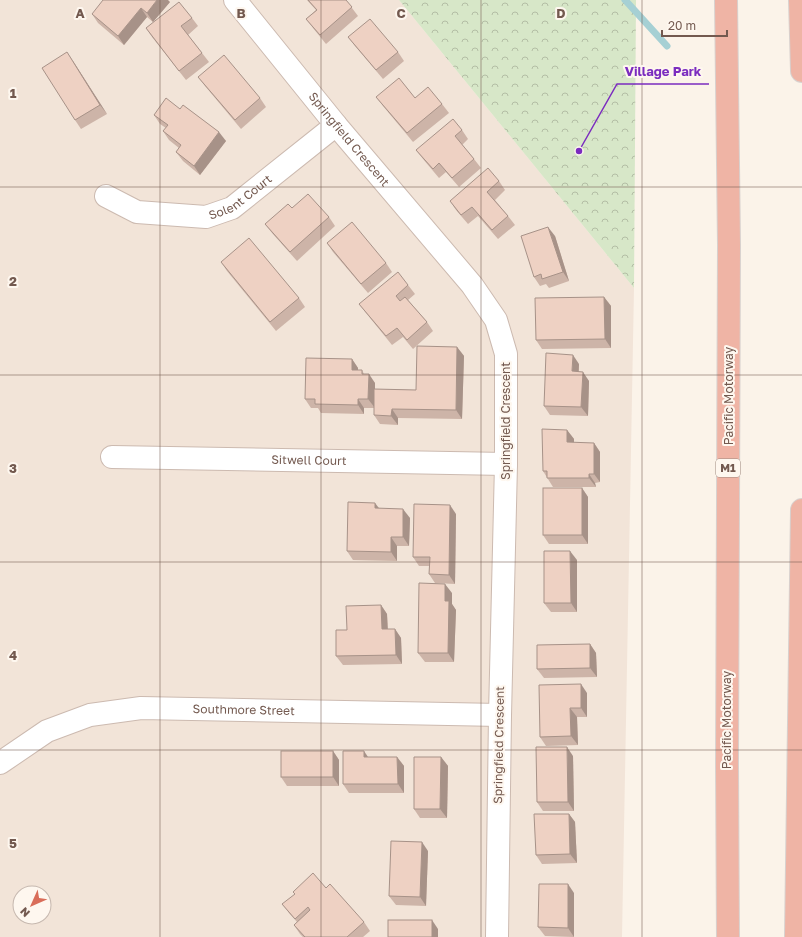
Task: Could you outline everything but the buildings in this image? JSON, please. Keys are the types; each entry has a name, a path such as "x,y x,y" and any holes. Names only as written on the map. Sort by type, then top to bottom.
{"highway":[{"name":"Pacific Motorway","path":"726,0 729,245 727,764 728,937"},
{"path":"800,0 802,71"},
{"path":"796,937 802,510"}],"street":[{"name":"Springfield Crescent","path":"235,0 336,125 472,285 496,320 506,354 506,464 496,937"},
{"name":"Solent Court","path":"106,196 137,212 206,217 232,208 336,125"},
{"name":"Sitwell Court","path":"112,457 506,464"},
{"name":"Southmore Street","path":"0,762 47,731 90,715 141,708 500,715"}],"shaded area":[{"path":"0,0 399,0 634,288 622,937 0,937"}],"green space":[{"path":"399,0 636,0 634,288"}],"waterway":[{"path":"625,0 667,46"}],"place":[{"name":"Village Park","path":"579,151"}]}
